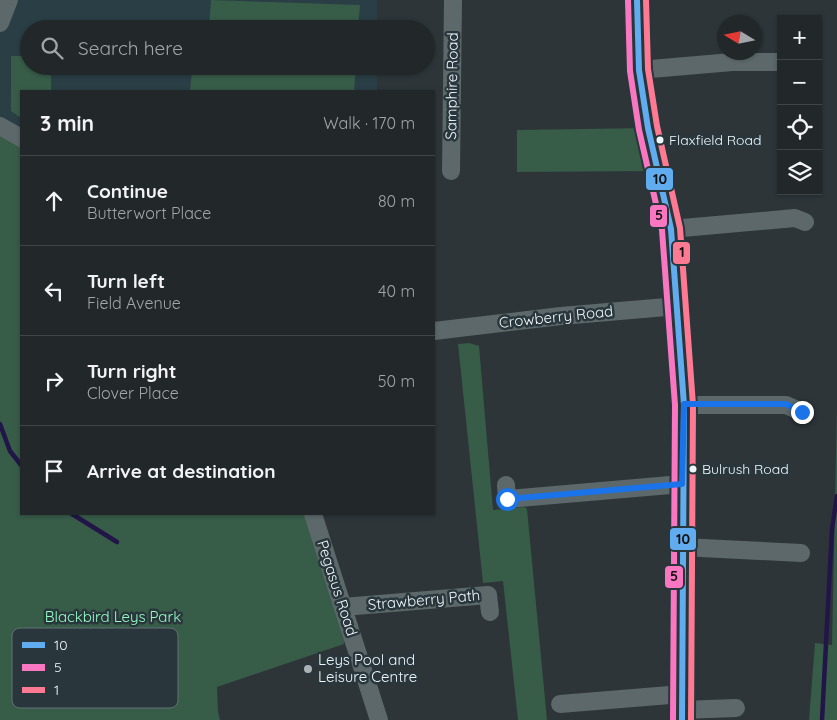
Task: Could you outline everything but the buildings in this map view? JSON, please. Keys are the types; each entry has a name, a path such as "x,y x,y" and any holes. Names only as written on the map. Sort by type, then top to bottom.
{"street":[{"path":"0,24 9,0"},
{"name":"Samphire Road","path":"451,171 453,0"},
{"path":"637,0 639,70 648,128 671,229 678,306 684,404 682,708"},
{"path":"639,70 732,62 777,62"},
{"path":"0,126 20,137"},
{"path":"671,229 795,218 805,222"},
{"name":"Crowberry Road","path":"435,331 561,316 678,306"},
{"path":"684,404 786,404 802,412"},
{"path":"506,485 507,499 682,484"},
{"name":"Pegasus Road","path":"313,515 379,720"},
{"path":"682,547 801,553"},
{"name":"Strawberry Path","path":"343,607 488,595 490,612"},
{"path":"560,704 736,708"}],"shaded area":[{"path":"9,0 377,0 377,20 20,20 20,75 377,75 377,90 20,90 20,137 0,126 0,23"}],"green space":[{"path":"211,0 360,5 359,20 210,20"},
{"path":"11,56 20,56 20,75 51,75 51,90 20,90 20,117 11,111"},
{"path":"192,75 355,75 354,90 190,90"},
{"name":"Blackbird Leys Park","path":"0,126 20,137 20,515 313,515 343,607 344,644 217,687 220,720 0,720"},
{"path":"648,128 659,171 517,172 517,130"},
{"path":"469,343 479,346 493,510 525,507 527,509 547,720 518,720 503,581 483,583 458,344"},
{"path":"837,406 837,720 809,720 815,643 832,645"}],"waterway":[{"path":"0,424 10,451 20,464"},
{"path":"822,720 832,529 837,496"},
{"path":"74,515 117,542"}],"transit line":[{"name":"5","path":"628,0 630,71 639,130 662,230 675,405 673,720"},
{"name":"10","path":"637,0 639,70 648,128 671,229 684,405 682,720"},
{"name":"1","path":"646,0 648,69 657,126 680,228 693,405 691,720"}],"place":[{"name":"Flaxfield Road","path":"660,140"},
{"name":"Bulrush Road","path":"693,469"},
{"name":"Leys Pool and Leisure Centre","path":"308,669"}],"route":[{"path":"507,499 682,484 684,404 786,404 802,412"}]}
